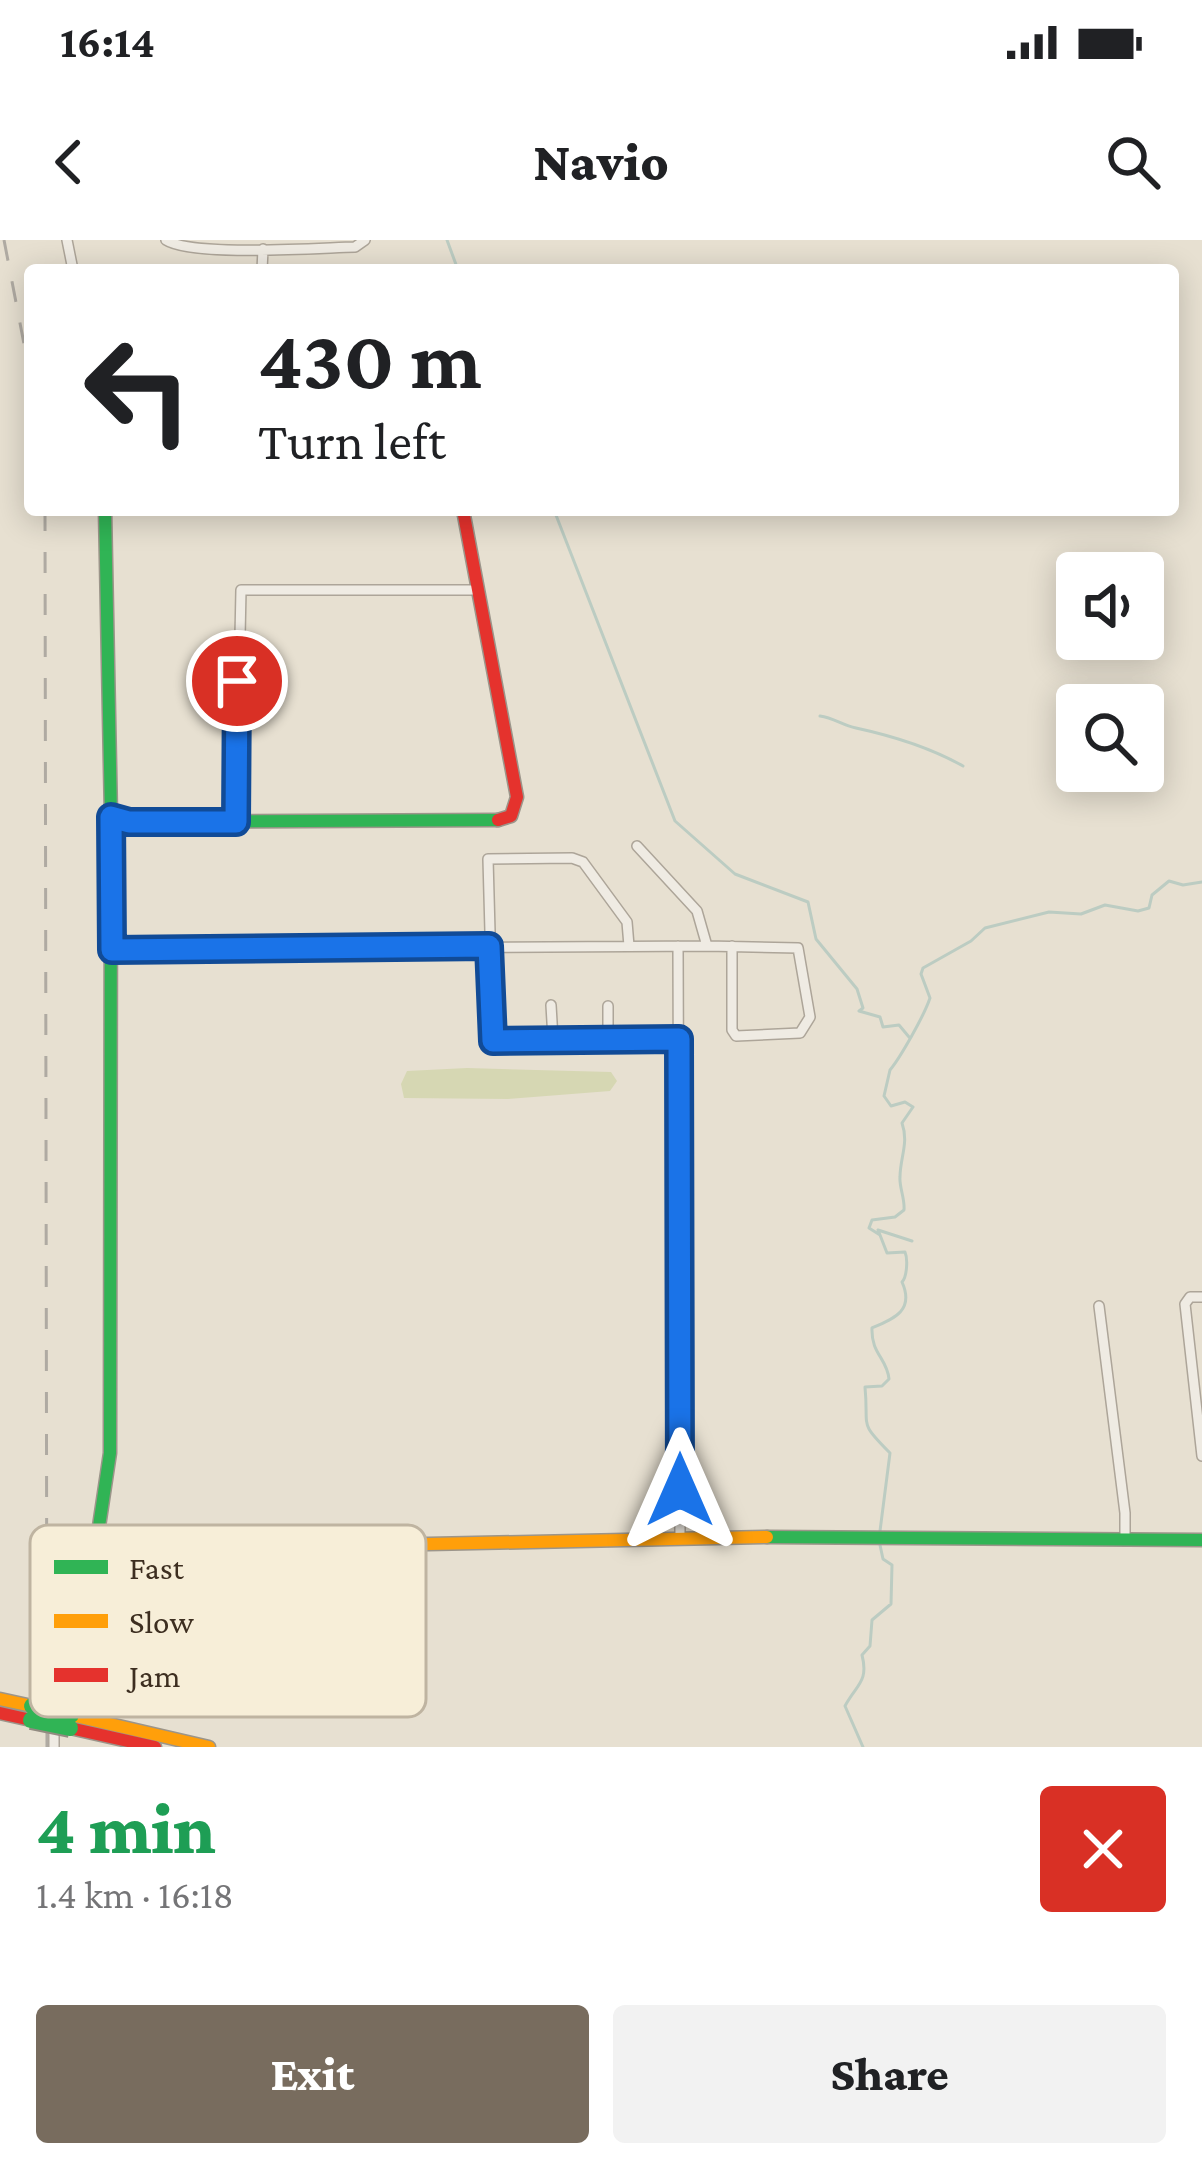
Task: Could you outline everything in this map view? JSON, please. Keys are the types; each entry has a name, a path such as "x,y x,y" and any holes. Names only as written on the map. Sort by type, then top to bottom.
{"main road":[{"path":"100,1525 110,1453 112,950 105,516"},
{"path":"111,817 129,822 236,822 496,821 511,816 517,797 464,516"},
{"path":"426,1542 680,1535 1202,1540"},
{"path":"0,1699 30,1712"},
{"path":"0,1712 30,1713"},
{"path":"51,1717 209,1747"},
{"path":"70,1721 155,1747"}],"street":[{"path":"166,240 181,247 263,249 355,247 365,240"},
{"path":"262,264 263,249"},
{"path":"236,822 241,590 478,590"},
{"path":"637,846 697,911 707,946"},
{"path":"628,946 627,922 583,862 493,857 485,864 493,1041 679,1039"},
{"path":"112,950 489,946 732,946 798,948 811,1017 800,1033 736,1036 732,946"},
{"path":"678,946 680,1535"},
{"path":"551,1005 554,1039"},
{"path":"608,1006 608,1039"},
{"path":"1202,1297 1190,1297 1185,1304 1202,1456"},
{"path":"1099,1306 1125,1540"}],"green space":[{"path":"407,1071 611,1072 617,1081 610,1091 508,1099 404,1098 401,1084"}],"waterway":[{"path":"447,240 456,264"},
{"path":"556,516 675,821 735,874 808,902 816,939 857,989 863,1008 859,1011 880,1017 883,1027 899,1025 909,1037"},
{"path":"820,716 911,743 963,766"},
{"path":"880,1531 890,1453 867,1424 865,1387 882,1386 889,1379 872,1328 904,1307 902,1282 907,1263 905,1252 887,1253 880,1235 869,1228 872,1220 895,1217 904,1210 902,1123 913,1107 905,1102 891,1106 884,1096 890,1070 930,998 923,968 985,928 1049,912 1081,914 1105,905 1138,911 1149,908 1152,895 1169,881 1202,882"},
{"path":"880,1235 878,1230 912,1241"},
{"path":"863,1747 845,1706 863,1677 862,1655 870,1646 872,1620 891,1604 892,1565 883,1559 880,1545"}],"railway":[{"path":"4,240 24,344"},
{"path":"45,516 47,1525"},
{"path":"47,1717 47,1747"}],"traffic: fast":[{"path":"105,516 111,817 129,822 498,820"},
{"path":"99,1525 110,1453 111,817"},
{"path":"767,1537 1202,1540"},
{"path":"31,1720 70,1728"}],"traffic: slow":[{"path":"426,1544 767,1537"},
{"path":"0,1699 30,1706"},
{"path":"80,1717 209,1747"}],"traffic: jam":[{"path":"464,516 517,797 511,816 498,820"},
{"path":"0,1713 31,1720"},
{"path":"70,1728 155,1747"}],"route":[{"path":"237,681 236,822 129,822 111,817 112,950 489,946 493,1041 679,1039 680,1490"}]}
